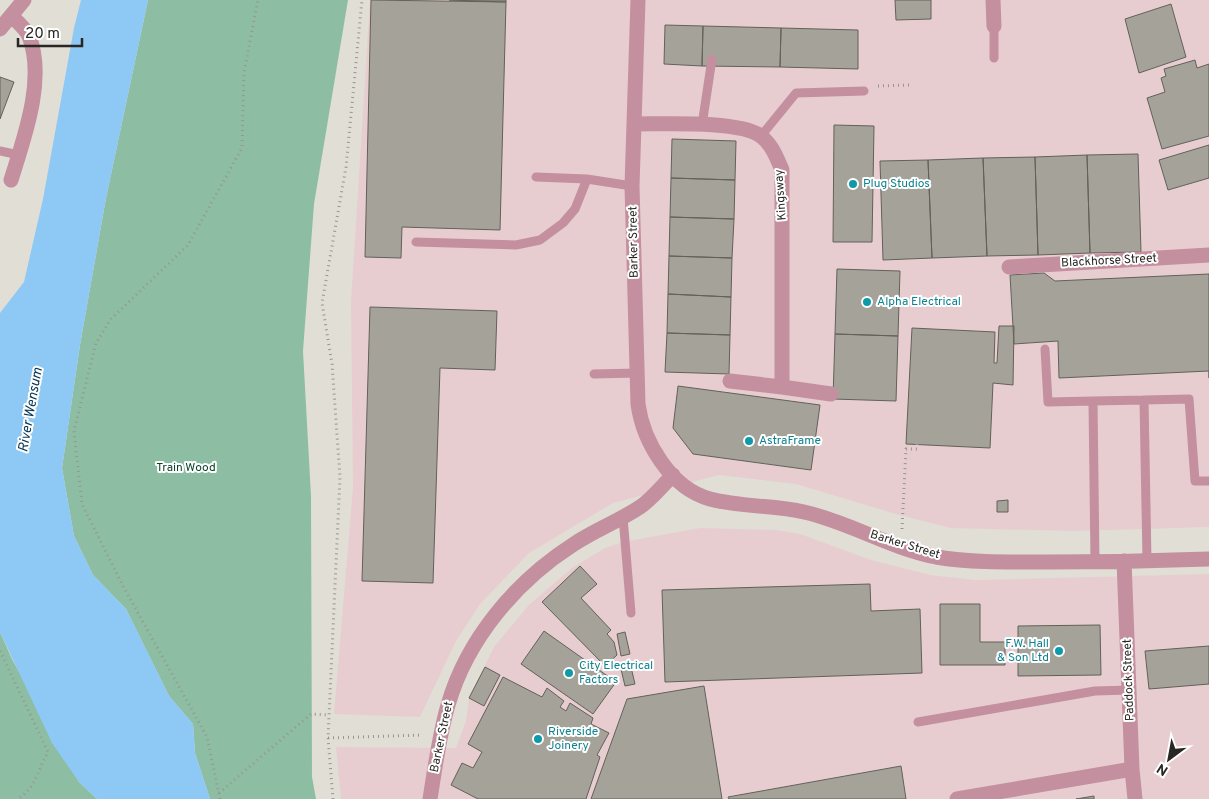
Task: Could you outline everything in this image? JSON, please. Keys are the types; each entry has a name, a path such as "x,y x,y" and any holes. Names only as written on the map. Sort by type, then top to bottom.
{"street":[{"path":"0,29 24,0"},
{"name":"Barker Street","path":"638,0 636,124 632,186 640,421 656,454 673,475 692,490 708,498 804,512 901,547 935,557 962,560 1095,562 1209,559"},
{"path":"993,0 994,26"},
{"path":"11,180 29,121 36,63 29,34 12,16"},
{"path":"636,124 740,127 761,136"},
{"name":"Kingsway","path":"761,136 775,154 782,170 782,387"},
{"name":"Blackhorse Street","path":"1008,267 1209,255"},
{"path":"730,381 831,394"},
{"name":"Barker Street","path":"430,799 440,735 448,704 467,657 495,614 533,575 553,559 574,544 642,506 673,475"},
{"name":"Paddock Street","path":"1124,561 1132,769 1135,799"},
{"path":"957,799 1132,769"}],"lane":[{"path":"994,26 994,58"},
{"path":"702,125 712,59"},
{"path":"761,136 796,93 864,91"},
{"path":"0,151 19,155"},
{"path":"536,177 587,179 632,186"},
{"path":"416,242 516,245 540,240 563,222 575,209 587,179"},
{"path":"1045,349 1048,402 1190,399 1195,481 1209,481"},
{"path":"594,374 637,374"},
{"path":"1144,400 1146,560"},
{"path":"1093,402 1095,562"},
{"path":"623,517 631,613"},
{"path":"918,722 1095,691 1130,690"}],"path":[{"path":"220,799 208,737 179,682 123,586 82,504 74,430 96,343 111,319 188,245 242,148 244,72 258,0"},
{"path":"333,799 328,738 340,477 332,364 322,303 346,167 362,0"},
{"path":"872,86 909,85"},
{"path":"901,547 906,449 917,449 917,444"},
{"path":"0,650 48,752 39,767 35,783 24,795 17,799"},
{"path":"219,794 311,714 329,715"},
{"path":"328,738 440,735"}],"shaded area":[{"path":"370,0 1209,0 1209,527 1074,531 950,528 796,484 719,475 613,503 529,553 480,604 456,641 420,717 334,714 353,487 351,302"},
{"path":"700,528 777,530 800,534 871,560 930,575 975,580 1209,574 1209,799 341,799 336,747 456,748 466,721 469,698 494,647 529,605 572,568 605,548 623,542"}],"green space":[{"name":"Train Wood","path":"148,0 348,0 314,204 303,351 311,496 312,777 316,799 210,799 195,753 193,724 169,696 126,609 93,575 74,536 62,468 80,345 106,198"},
{"path":"0,632 12,659 79,782 97,799 0,799"}],"water":[{"name":"River Wensum","path":"81,0 148,0 106,198 80,345 62,468 74,536 93,575 126,609 169,696 193,724 195,753 210,799 97,799 79,782 52,743 0,632 0,313 24,282 43,199 74,28"}],"building":[{"path":"371,0 506,2 500,230 402,227 401,258 365,257"},
{"path":"449,0 506,0 506,2"},
{"path":"895,0 931,0 931,19 896,20"},
{"path":"1171,4 1186,57 1139,73 1125,19"},
{"path":"665,25 703,26 702,66 664,64"},
{"path":"703,26 781,28 780,67 702,66"},
{"path":"781,28 858,30 858,69 780,67"},
{"path":"1195,60 1197,68 1209,64 1209,136 1162,149 1147,98 1165,92 1161,78 1166,76 1164,69"},
{"path":"0,77 14,82 0,119"},
{"name":"Plug Studios","path":"834,125 874,126 872,242 833,242"},
{"path":"672,139 736,141 735,180 671,178"},
{"path":"1209,145 1209,178 1168,190 1159,160"},
{"path":"1138,154 1141,252 1090,253 1087,155"},
{"path":"1087,155 1090,253 1038,255 1035,157"},
{"path":"1035,157 1038,255 987,256 983,158"},
{"path":"983,158 987,256 932,258 928,160"},
{"path":"928,160 932,258 883,260 880,161"},
{"path":"671,178 735,180 734,219 670,217"},
{"path":"670,217 734,219 732,258 669,256"},
{"path":"669,256 732,258 731,297 668,294"},
{"name":"Alpha Electrical","path":"837,269 900,271 898,336 835,334"},
{"path":"1044,273 1055,281 1209,274 1209,371 1059,378 1058,341 1014,344 1010,275"},
{"path":"668,294 731,297 730,335 667,333"},
{"path":"370,307 497,311 495,370 440,368 433,583 362,581"},
{"path":"999,326 1014,326 1013,385 993,383 990,448 906,444 912,328 995,332 994,363 997,363"},
{"path":"667,333 730,335 729,374 665,372"},
{"path":"835,334 898,336 896,401 833,399"},
{"name":"AstraFrame","path":"678,386 820,405 811,470 693,454 673,428"},
{"path":"1008,500 1008,512 997,512 997,501"},
{"path":"580,566 597,584 581,598 611,630 607,634 614,642 617,655 605,666 542,602"},
{"path":"870,584 871,611 920,609 922,673 665,682 662,590"},
{"path":"940,604 980,604 980,642 1005,642 1005,665 940,665"},
{"name":"F.W. Hall & Son Ltd","path":"1100,625 1101,675 1018,676 1018,626"},
{"name":"City Electrical Factors","path":"544,631 616,682 593,714 521,664"},
{"path":"625,632 630,654 621,656 617,634"},
{"path":"1209,646 1209,684 1149,689 1145,651"},
{"path":"630,663 635,684 625,686 620,665"},
{"path":"485,667 500,675 484,706 469,698"},
{"name":"Riverside Joinery","path":"503,677 542,697 547,688 564,701 560,707 566,711 570,703 593,718 591,724 609,733 597,755 600,757 586,799 478,799 451,785 462,763 473,768 482,752 468,744"},
{"path":"704,686 722,799 591,799 627,699"},
{"path":"901,766 906,799 729,799 728,797"},
{"path":"1094,796 1094,799 1076,799"}],"place":[{"name":"Plug Studios","path":"853,184"},
{"name":"Alpha Electrical","path":"867,302"},
{"name":"AstraFrame","path":"749,441"},
{"name":"F.W. Hall & Son Ltd","path":"1059,651"},
{"name":"City Electrical Factors","path":"569,673"},
{"name":"Riverside Joinery","path":"538,739"}]}
